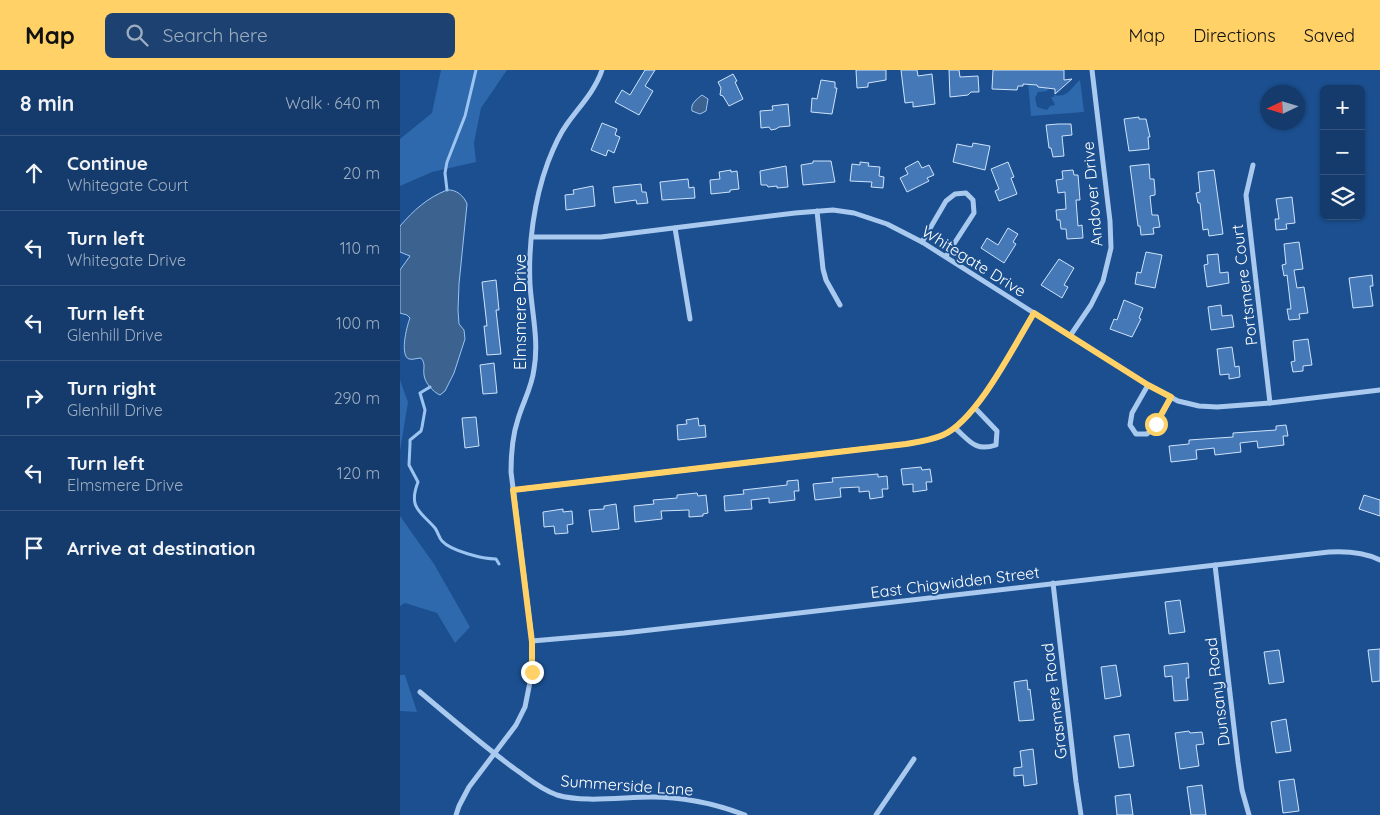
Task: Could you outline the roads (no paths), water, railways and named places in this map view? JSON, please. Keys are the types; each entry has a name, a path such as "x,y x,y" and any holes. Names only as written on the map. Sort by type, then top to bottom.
{"street":[{"name":"Elmsmere Drive","path":"456,815 469,787 516,725 525,707 532,672 532,642 513,490 511,452 514,431 530,387 535,362 536,342 530,283 532,237 539,195 552,154 566,126 595,85 602,70"},
{"name":"Andover Drive","path":"1070,336 1091,305 1103,281 1111,248 1110,221 1092,70"},
{"name":"Portsmere Court","path":"1254,165 1246,195 1270,403"},
{"path":"922,242 946,201 955,194 966,193 973,200 974,213 946,256"},
{"name":"Whitegate Drive","path":"532,237 601,237 833,210 854,212 887,224 922,242 1148,385 1178,401 1199,406 1217,407 1270,403 1380,390"},
{"path":"817,212 823,269 826,280 840,305"},
{"path":"675,228 690,319"},
{"path":"513,490 906,444 943,435 955,428 975,408 1034,313"},
{"path":"1148,385 1132,413 1130,425 1136,434 1147,434 1156,424 1171,397"},
{"path":"955,428 975,445 985,449 996,445 997,431 975,408"},
{"name":"East Chigwidden Street","path":"532,642 1345,551 1358,552 1380,560"},
{"name":"Dunsany Road","path":"1215,565 1238,762 1242,790 1249,815"},
{"name":"Grasmere Road","path":"1053,583 1081,815"},
{"name":"Summerside Lane","path":"420,692 495,754 542,788 557,795 589,798 654,797 683,799 729,809 745,815"},
{"path":"876,815 914,759"}],"waterway":[{"path":"447,190 445,173 447,162 465,116 476,70"},
{"path":"430,387 420,393 425,410 422,427 421,431 410,440 409,465 418,482 415,491 415,503 420,513 435,528 446,545 468,554 496,559 499,564"}]}
